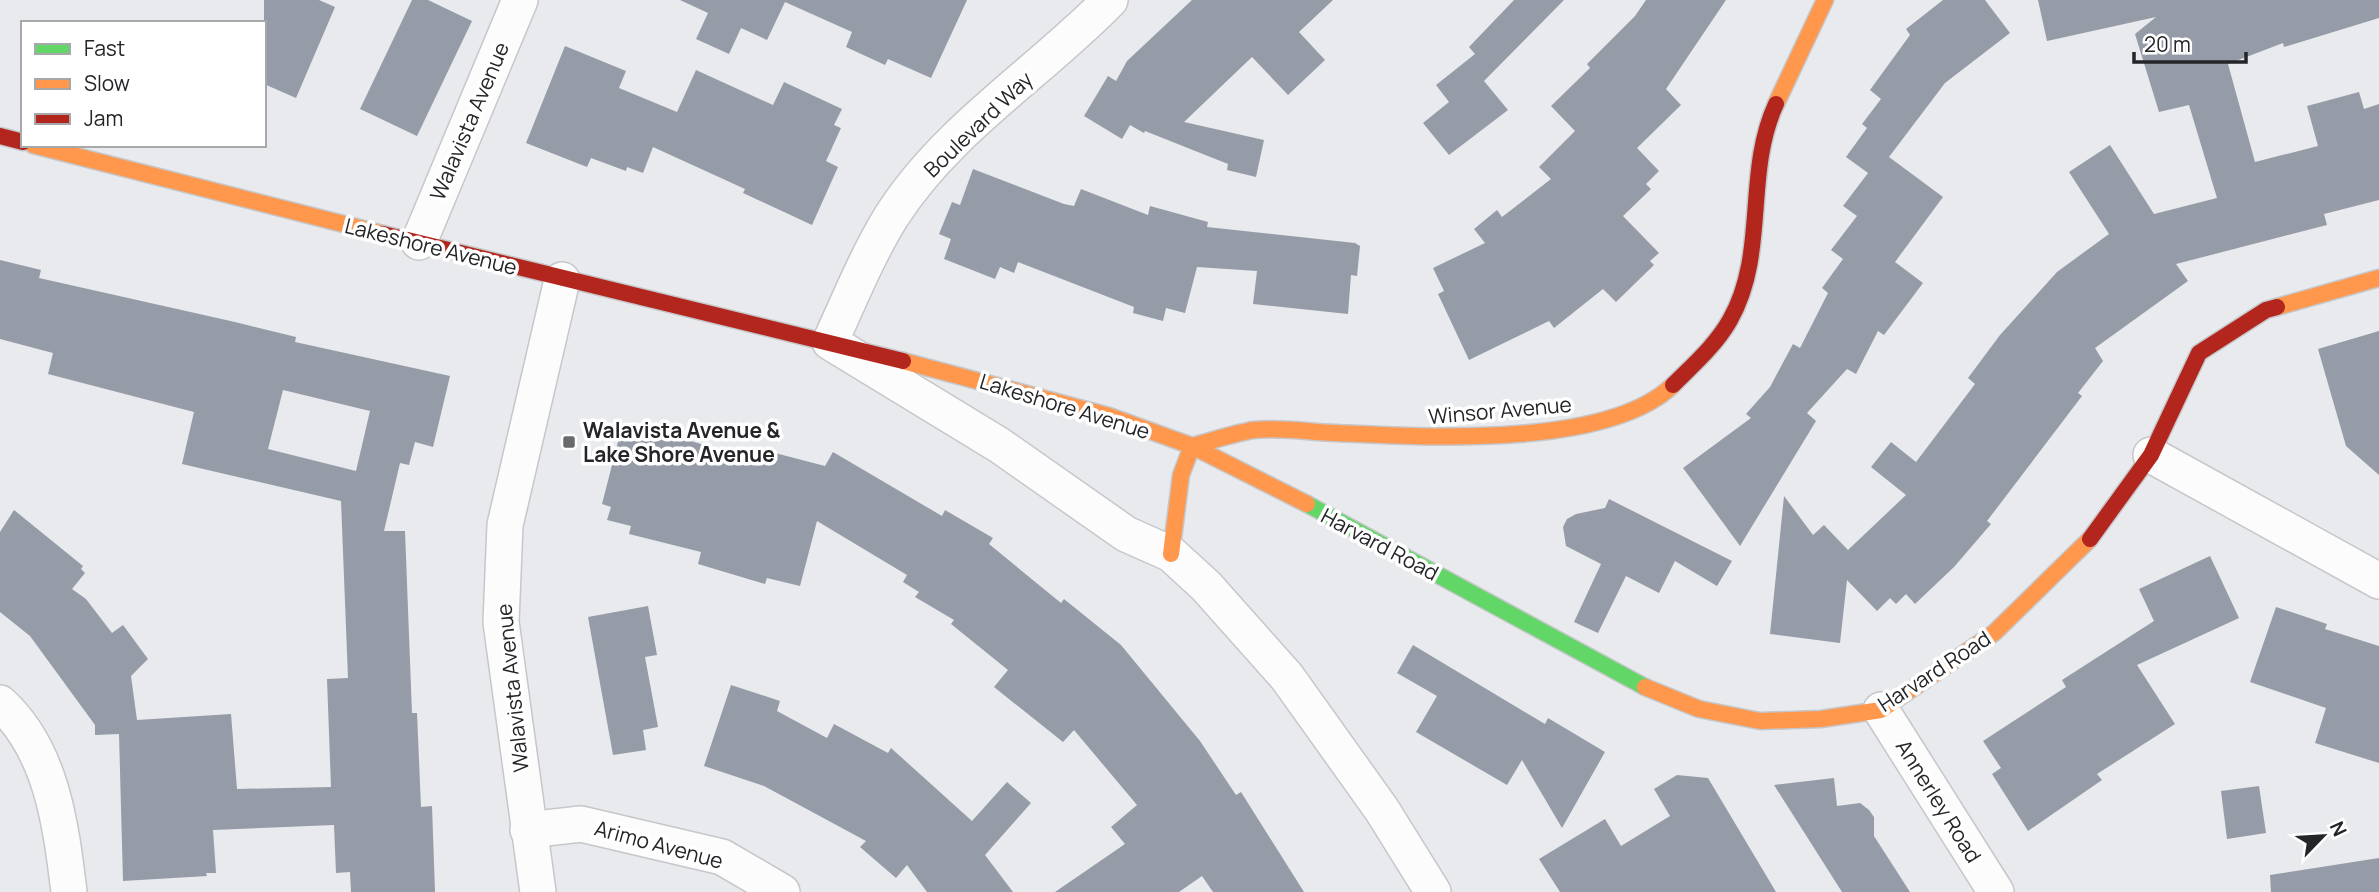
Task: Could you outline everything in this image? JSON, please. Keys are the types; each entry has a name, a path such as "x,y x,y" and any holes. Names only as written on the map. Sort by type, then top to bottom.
{"street":[{"name":"Walavista Avenue","path":"419,242 520,0"},
{"name":"Boulevard Way","path":"830,342 891,217 937,158 1002,95 1079,32 1110,0"},
{"name":"Winsor Avenue","path":"1192,446 1255,430 1426,438 1505,434 1577,426 1623,413 1664,393 1702,356 1730,320 1746,280 1754,235 1757,168 1768,122 1825,0"},
{"path":"0,136 21,141"},
{"name":"Lakeshore Avenue","path":"41,147 562,280 830,342 1032,393 1192,446"},
{"name":"Harvard Road","path":"1192,446 1277,488 1648,689 1686,704 1760,721 1821,719 1881,710 1994,633 2088,541 2151,455 2199,353 2266,310 2379,278"},
{"name":"Walavista Avenue","path":"538,892 501,622 505,525 562,280"},
{"name":"Lakeshore Avenue","path":"830,342 999,445 1126,534 1171,554 1206,586 1287,677 1382,810 1433,892"},
{"path":"1171,554 1181,475 1192,446"},
{"path":"2151,455 2379,581"},
{"path":"0,702 11,713 44,769 61,822 69,892"},
{"name":"Annerley Road","path":"1881,710 1996,892"},
{"name":"Arimo Avenue","path":"528,830 581,824 722,857 782,892"}],"building":[{"path":"264,0 319,0 335,7 296,98 266,85"},
{"path":"412,0 428,0 472,21 417,136 360,109"},
{"path":"680,0 967,0 931,78 888,59 885,65 846,47 852,32 785,2 767,40 741,28 729,54 696,39 708,13"},
{"path":"1192,0 1333,0 1299,32 1325,60 1288,95 1252,57 1184,122 1264,140 1256,177 1227,170 1228,164 1145,131 1144,133 1130,125 1122,139 1084,116 1108,76 1116,81 1127,61"},
{"path":"1514,0 1564,0 1484,81 1508,110 1449,155 1423,123 1449,102 1436,85 1475,54 1469,47"},
{"path":"1646,0 1726,0 1666,89 1681,105 1637,148 1659,171 1646,184 1651,189 1623,216 1659,253 1650,261 1654,265 1616,302 1603,289 1554,328 1549,321 1469,360 1438,294 1444,291 1433,268 1485,243 1474,229 1497,210 1502,217 1551,179 1539,167 1575,131 1551,106 1590,68 1587,64 1635,16"},
{"path":"1943,0 1985,0 2010,33 1945,83 1889,157 1943,197 1895,262 1923,283 1884,335 1878,331 1856,374 1847,369 1807,413 1816,421 1740,546 1683,468 1751,418 1746,414 1770,387 1793,344 1800,348 1828,293 1822,288 1843,259 1831,250 1857,216 1843,206 1868,173 1846,157 1867,128 1862,124 1881,99 1870,90 1910,35 1906,29"},
{"path":"2038,0 2379,0 2379,18 2284,47 2283,43 2228,64 2255,162 2318,146 2307,106 2359,92 2364,109 2379,104 2379,200 2324,214 2327,225 2176,264 2188,281 2095,348 2103,361 2078,393 2082,396 1987,521 1991,524 1954,567 1915,604 1906,594 1896,604 1890,598 1877,611 1847,580 1840,643 1770,634 1784,496 1813,535 1824,525 1848,550 1906,495 1871,467 1891,442 1916,462 1975,384 1968,378 2000,335 2057,272 2109,234 2069,172 2110,145 2154,214 2217,198 2189,105 2159,112 2135,34 2156,17 2047,41"},
{"path":"565,46 626,71 619,88 677,112 696,70 773,105 784,82 842,109 834,125 841,128 826,161 838,167 812,225 743,193 745,189 653,147 643,173 627,167 626,171 591,158 587,167 526,143"},
{"path":"973,169 1074,206 1081,189 1148,215 1150,206 1208,222 1207,227 1355,243 1360,246 1357,276 1351,275 1348,314 1253,304 1257,271 1197,267 1185,313 1166,308 1163,321 1133,313 1134,307 1018,262 1014,273 1000,267 995,279 944,259 951,239 939,234 952,202 960,205"},
{"path":"0,260 41,270 39,278 296,337 295,342 450,376 433,447 415,442 409,465 400,463 384,531 405,531 412,713 417,713 421,807 432,806 435,892 351,892 350,872 336,873 334,825 213,830 216,873 206,873 207,876 123,881 119,734 95,735 95,725 30,636 0,612 0,532 14,510 83,566 81,569 85,573 72,589 86,599 112,633 123,625 148,659 131,676 137,720 231,714 237,789 331,787 327,679 348,678 341,501 182,464 194,412 48,374 53,353 0,339","holes":["283,390 370,411 356,471 268,449"]},
{"path":"2379,331 2379,475 2346,446 2318,349"},
{"path":"657,431 772,465 775,453 825,466 833,452 942,516 945,510 993,538 989,544 1061,603 1064,599 1121,645 1200,741 1236,795 1241,792 1304,892 1213,892 1202,876 1179,892 1055,892 1125,844 1111,827 1137,805 1074,730 1063,742 994,687 1008,670 951,624 954,620 915,597 919,592 903,582 907,575 817,521 800,586 767,578 765,584 698,564 701,552 629,534 631,526 607,520 611,507 602,504 620,434 655,442"},
{"path":"1609,499 1732,561 1717,586 1675,561 1659,593 1626,576 1598,633 1574,622 1601,564 1566,546 1563,527 1567,519 1576,514 1605,508"},
{"path":"2210,556 2239,618 2137,665 2175,724 2097,774 2102,780 2028,831 1992,774 2001,768 1983,741 2066,687 2062,680 2154,621 2139,589"},
{"path":"648,606 657,655 645,657 658,727 643,730 646,750 613,755 588,617"},
{"path":"2276,607 2327,624 2325,629 2379,646 2379,763 2315,743 2326,708 2250,682"},
{"path":"1413,645 1545,724 1548,718 1605,752 1562,828 1522,760 1507,785 1416,732 1437,696 1397,673"},
{"path":"731,685 780,701 777,711 827,738 834,724 888,753 891,748 972,821 1007,782 1031,803 985,855 1013,892 927,892 907,865 896,878 860,847 866,841 764,786 704,766"},
{"path":"1677,775 1708,778 1776,892 1560,892 1539,859 1605,819 1621,846 1670,816 1654,789"},
{"path":"1834,778 1837,806 1860,803 1869,810 1874,817 1874,836 1910,892 1842,892 1774,785"},
{"path":"2259,786 2266,833 2227,839 2221,791"},
{"path":"2379,858 2379,892 2271,892 2270,875"}],"traffic: fast":[{"path":"1307,504 1645,687"}],"traffic: slow":[{"path":"1776,104 1825,0"},
{"path":"41,147 383,234"},
{"path":"2277,307 2379,278"},
{"path":"903,361 1109,416 1192,446 1307,504"},
{"path":"1192,446 1264,429 1415,436 1512,434 1560,429 1605,420 1643,406 1673,385"},
{"path":"1171,554 1181,475 1192,446"},
{"path":"1645,687 1699,709 1760,721 1821,719 1881,710 1994,633 2090,539"}],"traffic: jam":[{"path":"1673,385 1718,338 1742,294 1753,240 1761,157 1766,130 1776,104"},
{"path":"0,136 21,141"},
{"path":"383,234 903,361"},
{"path":"2090,539 2151,455 2199,353 2266,310 2277,307"}],"place":[{"name":"Walavista Avenue & Lake Shore Avenue","path":"569,442"}]}
